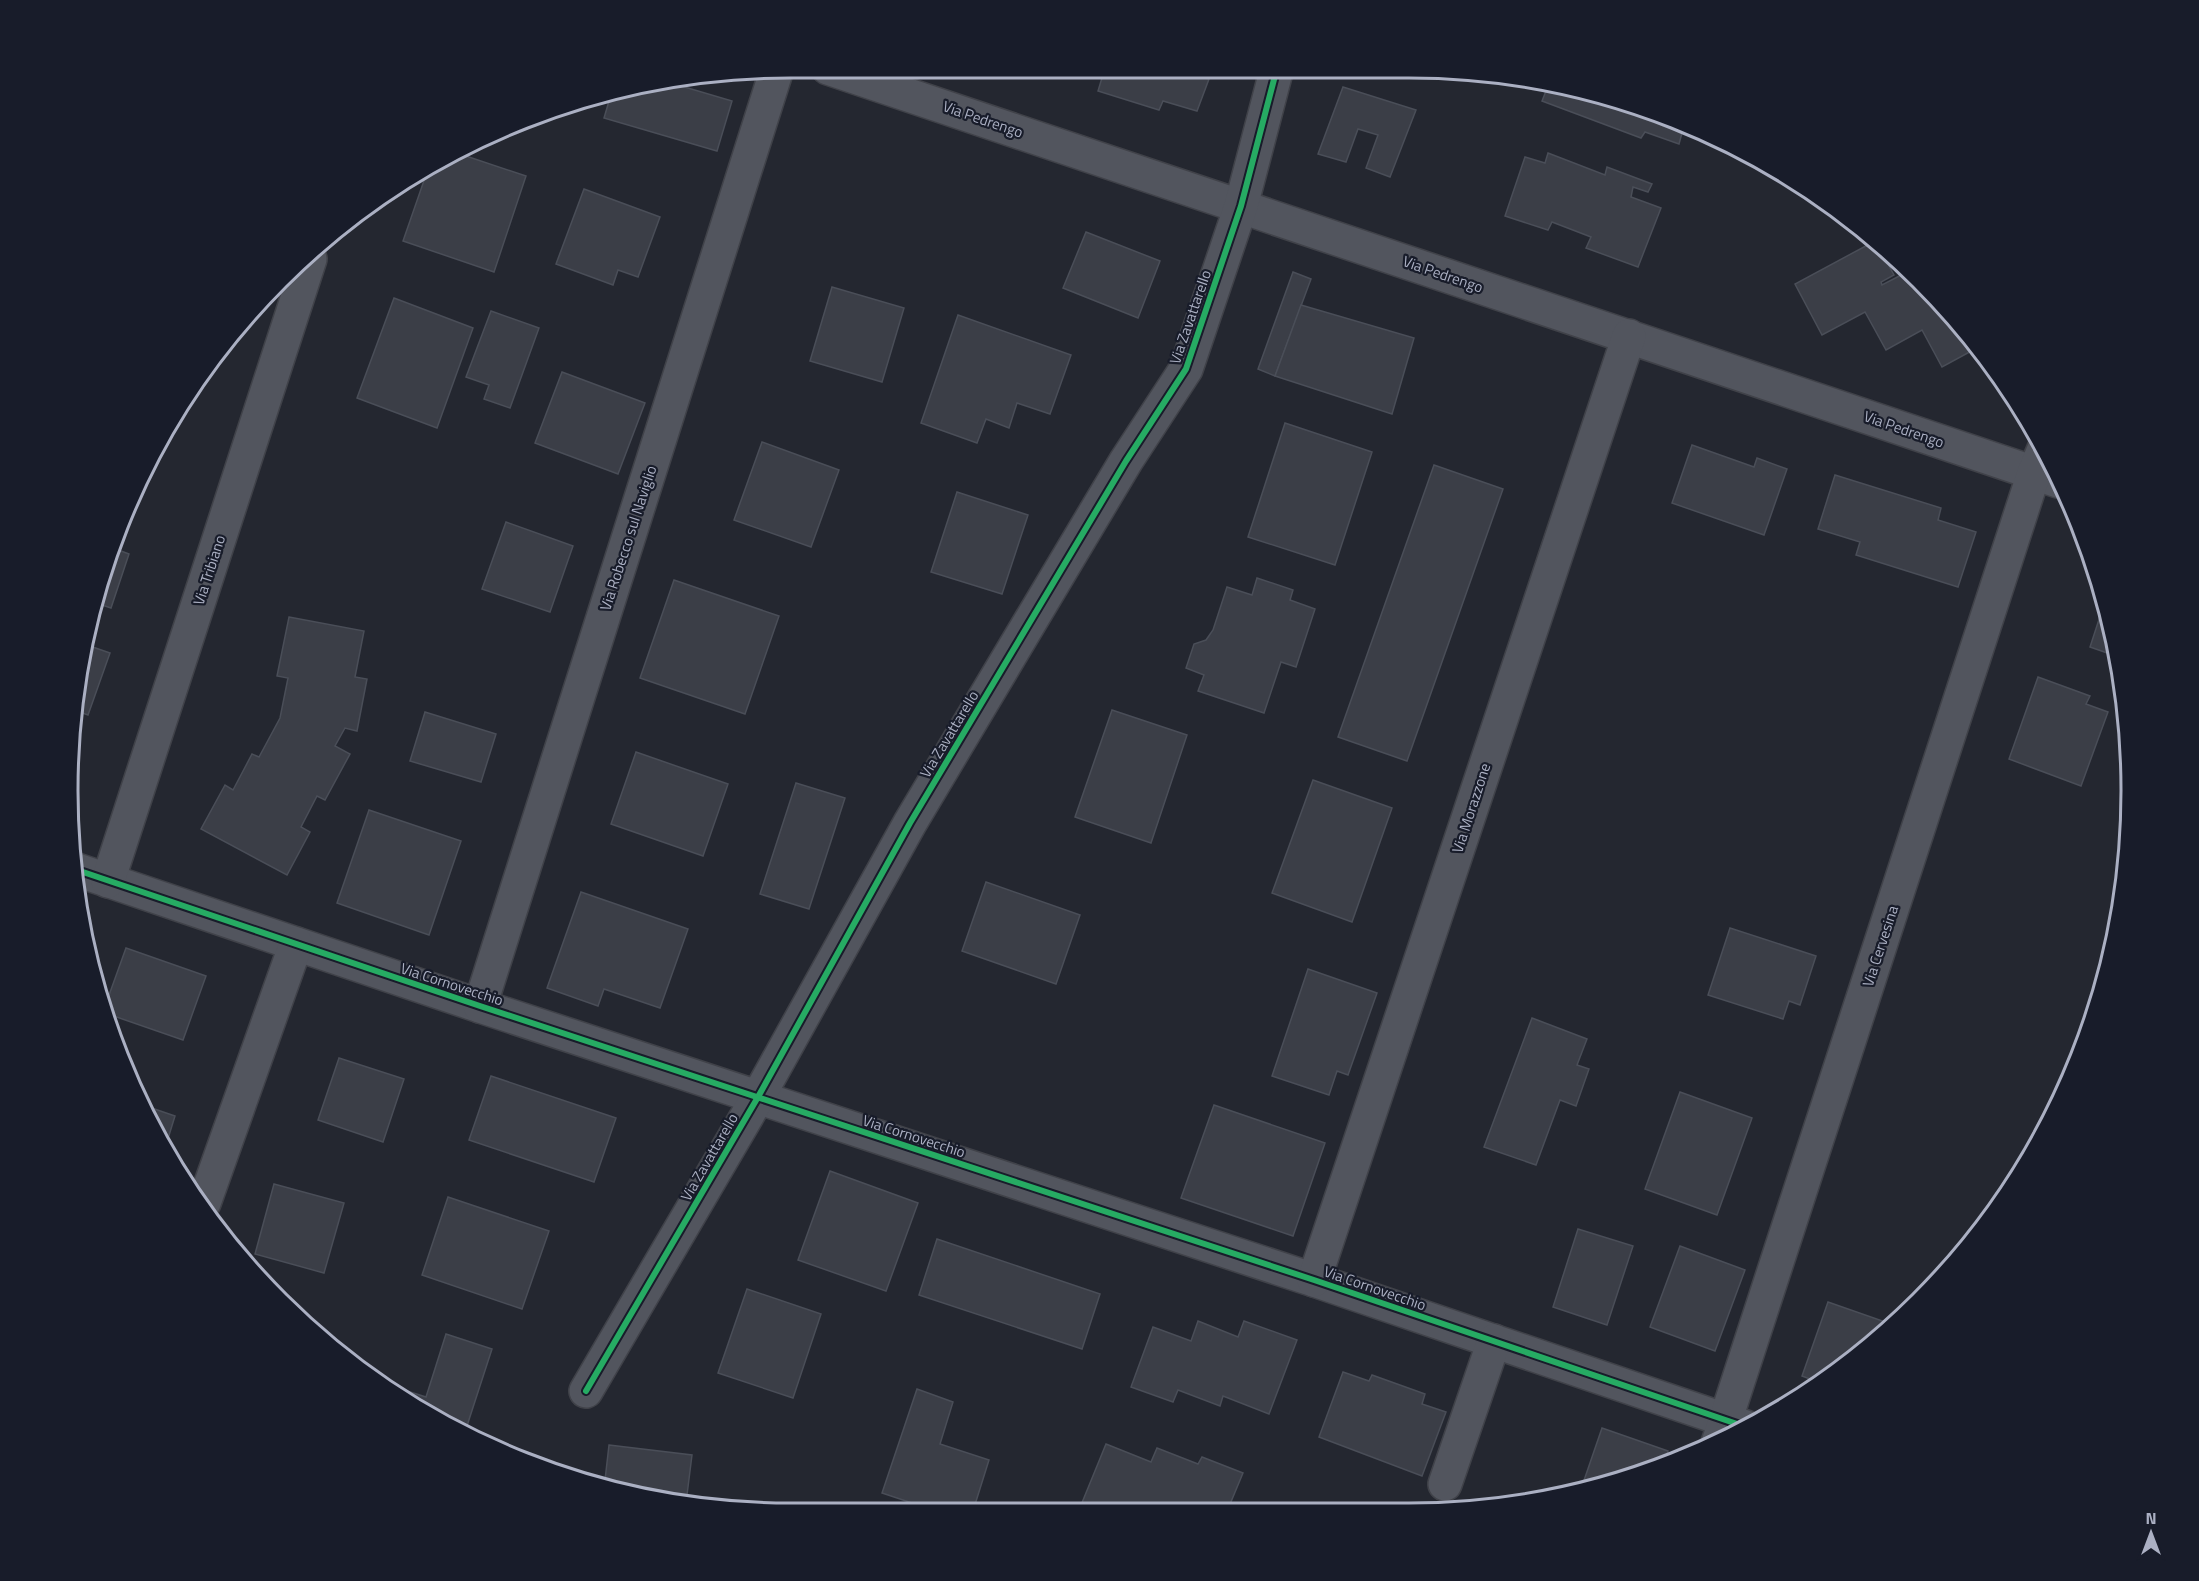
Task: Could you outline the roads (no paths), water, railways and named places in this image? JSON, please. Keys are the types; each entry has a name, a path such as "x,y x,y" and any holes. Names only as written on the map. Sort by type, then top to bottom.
{"street":[{"name":"Via Pedrengo","path":"858,78 1629,336 2044,468"},
{"name":"Via Zavattarello","path":"586,1391 758,1097 910,823 1126,461 1186,369 1241,206 1274,78"},
{"name":"Via Robecco sul Naviglio","path":"480,1006 774,79"},
{"name":"Via Tribiano","path":"108,881 307,268"},
{"name":"Via Morazzone","path":"1314,1280 1629,336"},
{"name":"Via Cervesina","path":"1731,1426 2045,469"},
{"name":"Via Cornovecchio","path":"83,872 480,1006 1314,1280 1494,1341 1726,1429"},
{"path":"206,1197 296,944"},
{"path":"1445,1484 1494,1341"}]}
